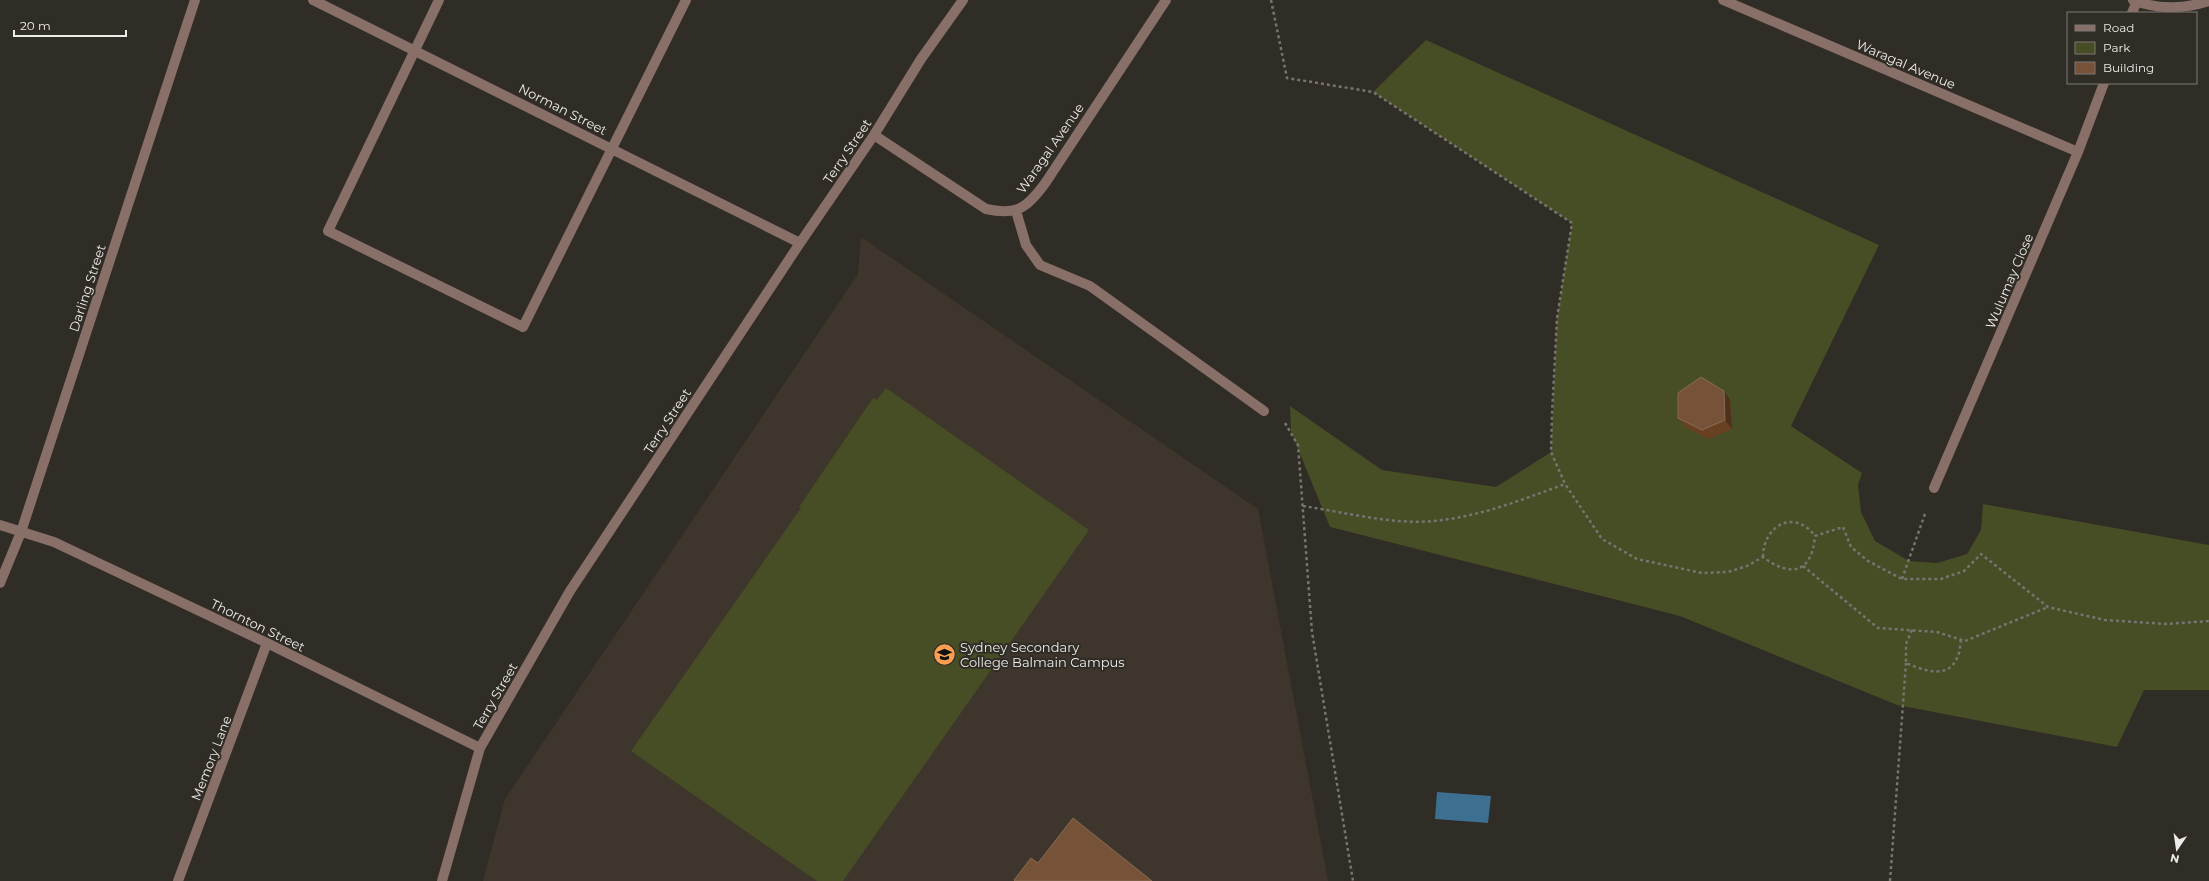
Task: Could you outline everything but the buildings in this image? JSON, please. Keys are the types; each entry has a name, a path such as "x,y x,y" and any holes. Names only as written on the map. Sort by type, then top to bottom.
{"street":[{"name":"Darling Street","path":"0,583 21,532 195,0"},
{"name":"Norman Street","path":"313,0 613,148 800,243"},
{"path":"438,0 328,230 522,327 686,0"},
{"name":"Terry Street","path":"442,881 480,748 570,591 800,243 874,135 921,59 963,0"},
{"name":"Waragal Avenue","path":"874,135 986,209 998,212 1016,211 1032,202 1166,0"},
{"name":"Waragal Avenue","path":"1723,0 2078,152"},
{"path":"2132,12 2135,1 2179,8 2209,1"},
{"name":"Wulumay Close","path":"1934,488 2078,152 2104,84"},
{"path":"1016,211 1026,245 1040,265 1090,286 1264,410"},
{"name":"Thornton Street","path":"0,525 54,542 267,643 480,748"},
{"name":"Memory Lane","path":"178,881 267,643"}],"path":[{"path":"1271,0 1287,78 1373,92 1572,223 1557,318 1551,452 1565,484 1602,539 1637,559 1702,573 1728,572 1747,566 1763,557"},
{"path":"1264,410 1287,424 1298,445 1312,632 1353,881"},
{"path":"1303,506 1392,519 1432,521 1488,512 1565,484"},
{"path":"1902,579 1934,488"},
{"path":"1798,522 1809,528 1815,536 1810,559 1803,566 1792,569 1782,568 1763,557 1763,547 1767,539 1772,531 1782,524 1798,522"},
{"path":"1815,536 1843,527 1851,547 1868,561 1902,579 1940,579 1964,571 1981,554 2048,607 2105,620 2166,624 2209,621"},
{"path":"1803,566 1878,628 1937,632 1965,641 2048,607"},
{"path":"1890,881 1906,663 1906,644 1912,630"},
{"path":"1906,663 1922,670 1936,672 1949,668 1957,659 1961,639"}],"shaded area":[{"name":"Sydney Secondary College Balmain Campus","path":"861,237 1258,509 1328,881 483,881 505,799 858,274"}],"green space":[{"path":"1426,40 1879,245 1791,426 1862,473 1858,485 1861,512 1875,541 1909,561 1937,563 1967,554 1981,530 1983,504 2209,545 2209,690 2144,690 2117,747 1897,705 1680,616 1330,527 1291,432 1290,406 1382,470 1496,487 1551,452 1557,318 1572,223 1373,92"},
{"path":"886,388 1089,530 843,881 817,881 631,751 801,508 799,507 873,398 877,400"}],"water":[{"path":"1437,792 1491,796 1488,823 1435,819"}],"place":[{"name":"Sydney Secondary College Balmain Campus","path":"944,654"}]}
